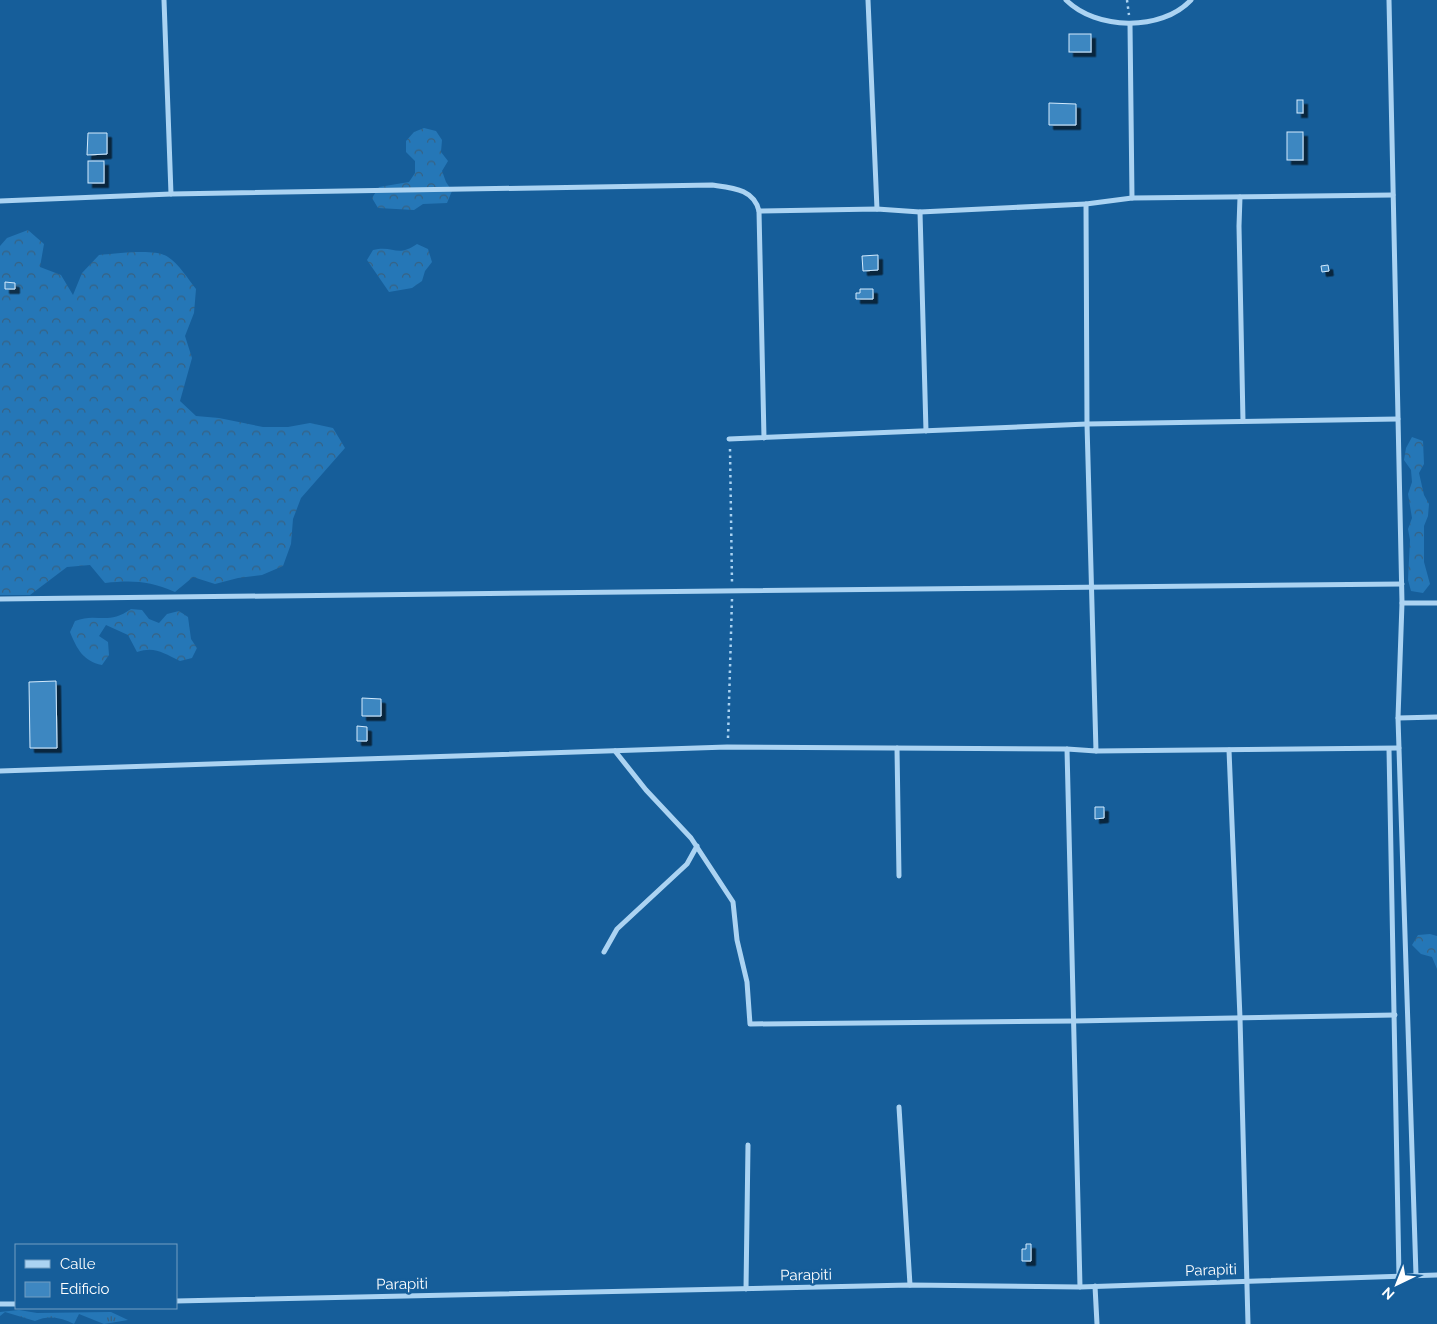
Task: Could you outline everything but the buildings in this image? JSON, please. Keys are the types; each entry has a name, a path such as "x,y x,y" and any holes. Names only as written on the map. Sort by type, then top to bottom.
{"street":[{"path":"164,0 171,194"},
{"path":"868,0 877,209"},
{"path":"1066,0 1071,5 1099,19 1130,24 1161,18 1191,0"},
{"path":"1389,0 1402,584 1398,718 1416,1275"},
{"path":"1130,24 1132,198"},
{"path":"0,201 171,194 712,185 748,193 757,201 759,211 764,438"},
{"path":"759,211 877,209 920,212 1086,204 1132,198 1393,195"},
{"path":"1240,197 1243,422"},
{"path":"1086,204 1090,589 1096,751"},
{"path":"920,212 926,431"},
{"path":"729,439 1087,424 1398,419"},
{"path":"0,599 239,595 1090,589 1402,584"},
{"path":"1402,603 1437,603"},
{"path":"1398,718 1437,717"},
{"path":"0,771 728,747 1067,749 1096,751 1399,748"},
{"path":"897,748 900,876"},
{"path":"1389,748 1399,1277"},
{"path":"1067,749 1080,1287"},
{"path":"1229,750 1240,1018 1248,1324"},
{"path":"615,751 646,790 697,846 733,902 737,940 747,982 750,1024 1074,1021 1395,1015"},
{"path":"604,952 617,929 686,864 697,846"},
{"path":"899,1107 910,1285"},
{"path":"746,1289 748,1145"},
{"name":"Parapiti","path":"178,1301 910,1285 1080,1287 1437,1275"},
{"path":"1095,1286 1096,1324"},
{"path":"0,1304 15,1304"}],"path":[{"path":"1127,0 1130,24"}],"green space":[{"path":"424,128 436,131 442,140 441,152 448,161 442,171 452,191 447,203 423,204 414,210 378,208 372,198 379,187 409,182 415,173 415,161 406,152 406,141 414,132"},
{"path":"28,230 44,244 40,267 61,275 73,295 82,273 99,255 135,252 162,254 180,268 196,289 194,313 185,336 192,358 180,401 196,416 219,418 263,427 288,427 310,423 333,428 345,448 301,498 293,519 291,544 283,566 262,575 238,578 215,584 193,577 175,592 141,582 105,583 90,565 67,567 30,595 0,595 0,246 7,238"},
{"path":"417,244 428,249 432,262 425,271 422,281 412,288 389,292 367,260 373,250 400,251"},
{"path":"1412,437 1423,441 1424,464 1419,473 1424,495 1429,504 1428,516 1424,526 1424,562 1430,584 1423,593 1411,591 1408,580 1410,540 1408,529 1412,518 1408,494 1412,482 1411,470 1404,460 1406,448"},
{"path":"131,609 142,610 149,619 159,623 167,614 179,611 188,617 191,639 197,648 192,658 180,661 154,650 137,652 128,635 106,625 99,636 108,642 109,655 102,665 85,657 75,644 70,632 75,621 115,617"},
{"path":"1430,934 1437,936 1437,969 1432,957 1421,954 1412,945 1418,935"},
{"path":"19,1310 37,1313 111,1312 128,1320 104,1324 79,1314 74,1324 54,1318 35,1321 5,1312 0,1316 0,1312"}]}
